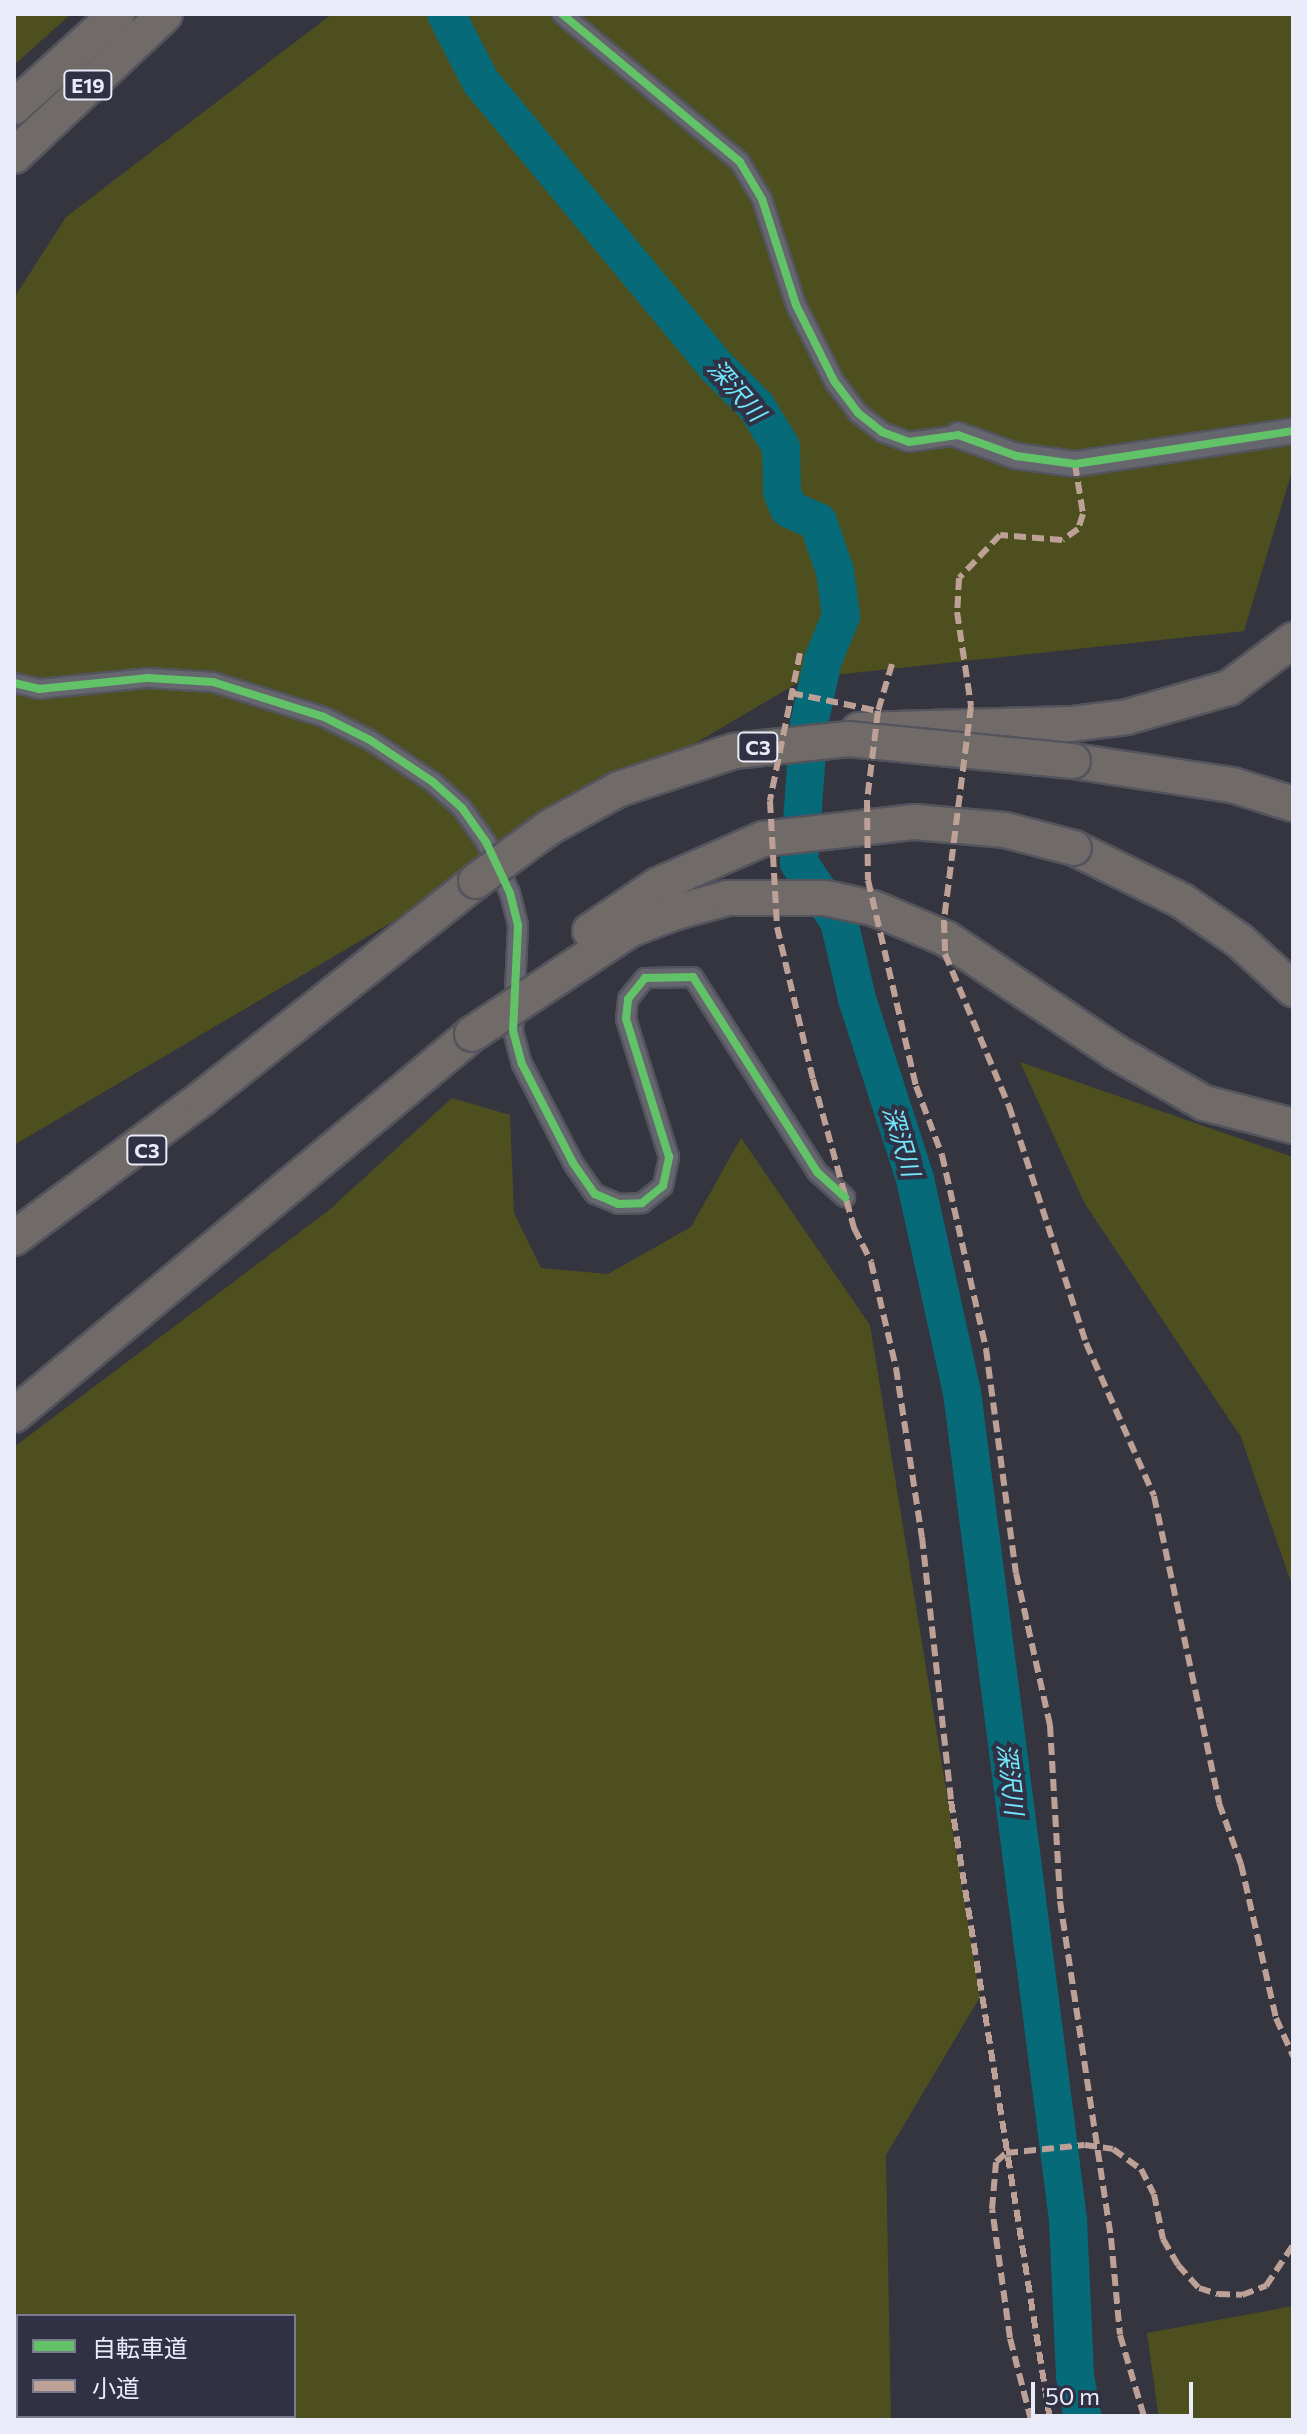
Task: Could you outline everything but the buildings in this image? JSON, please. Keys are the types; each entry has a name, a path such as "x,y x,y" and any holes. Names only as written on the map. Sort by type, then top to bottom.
{"highway":[{"name":"E19","path":"14,107 117,14"},
{"name":"E19","path":"17,154 164,15"},
{"name":"C3","path":"14,1260 279,1038 476,881 550,827 619,789 734,751 851,730 1071,724 1127,717 1229,688 1293,640"},
{"name":"C3","path":"795,742 922,742 1232,785 1293,804"},
{"path":"14,1415 472,1034 598,923 658,885 763,839 915,822 1005,830 1074,848 1140,877 1240,941 1293,989"},
{"path":"472,1034 629,930 676,912 728,898 825,898 873,908 947,939 1115,1052 1204,1103 1293,1126"},
{"name":"C3","path":"14,1238 279,1038"}],"street":[{"path":"562,14 740,162 762,199 796,305 834,381 858,413 882,432 909,442 958,435 1016,456 1075,464 1293,431"},
{"path":"14,683 39,689 148,678 213,682 324,717 370,740 433,782 462,808 486,842 510,893 518,926 513,1031 522,1064 595,1194 618,1204 642,1203 663,1186 669,1157 626,1019 628,999 645,978 693,977 817,1172 845,1197"}],"shaded area":[{"path":"14,14 71,14 14,65"},
{"path":"332,14 1293,14 1293,468 1244,631 806,678 14,1145 14,298 66,217"},
{"path":"1020,1062 1293,1157 1293,1588 1241,1437 1085,1204"},
{"path":"452,1098 510,1115 514,1213 541,1268 608,1274 691,1227 741,1138 870,1325 980,1997 886,2155 891,2420 14,2420 14,1447 328,1211"},
{"path":"1293,2306 1293,2420 1159,2420 1147,2333"}],"waterway":[{"name":"深沢川","path":"446,14 481,82 716,366 756,406 781,447 782,492 789,509 818,522 835,571 841,616 823,660 809,724 799,863 839,921 857,999 915,1179 962,1392 1068,2220 1075,2376 1083,2420"}],"marked path":[{"path":"1075,464 1083,514 1078,529 1062,540 1000,535 959,578 957,612 971,706 944,921 945,954 1009,1106 1086,1343 1154,1496 1219,1803 1241,1864 1276,2018 1293,2056"},
{"path":"800,653 770,801 777,927 813,1079 854,1228 871,1262 896,1368 922,1537 951,1801 1050,2420"},
{"path":"892,664 878,711 867,800 868,880 916,1086 942,1155 986,1349 1016,1573 1050,1725 1060,1901 1111,2238 1120,2335 1145,2420"},
{"path":"791,693 878,711"},
{"path":"1031,2420 1010,2338 992,2209 996,2162 1006,2153 1085,2145 1113,2149 1141,2169 1154,2194 1163,2239 1178,2265 1199,2288 1218,2294 1242,2295 1266,2286 1293,2245"}],"cycle path":[{"path":"562,14 740,162 762,199 796,305 834,381 858,413 882,432 909,442 958,435 1016,456 1075,464 1293,431"},
{"path":"14,683 39,689 148,678 213,682 324,717 370,740 433,782 462,808 486,842 510,893 518,926 513,1031 522,1064 573,1163 595,1194 618,1204 642,1203 663,1186 669,1157 626,1019 628,999 645,978 693,977 817,1172 845,1197"}]}
